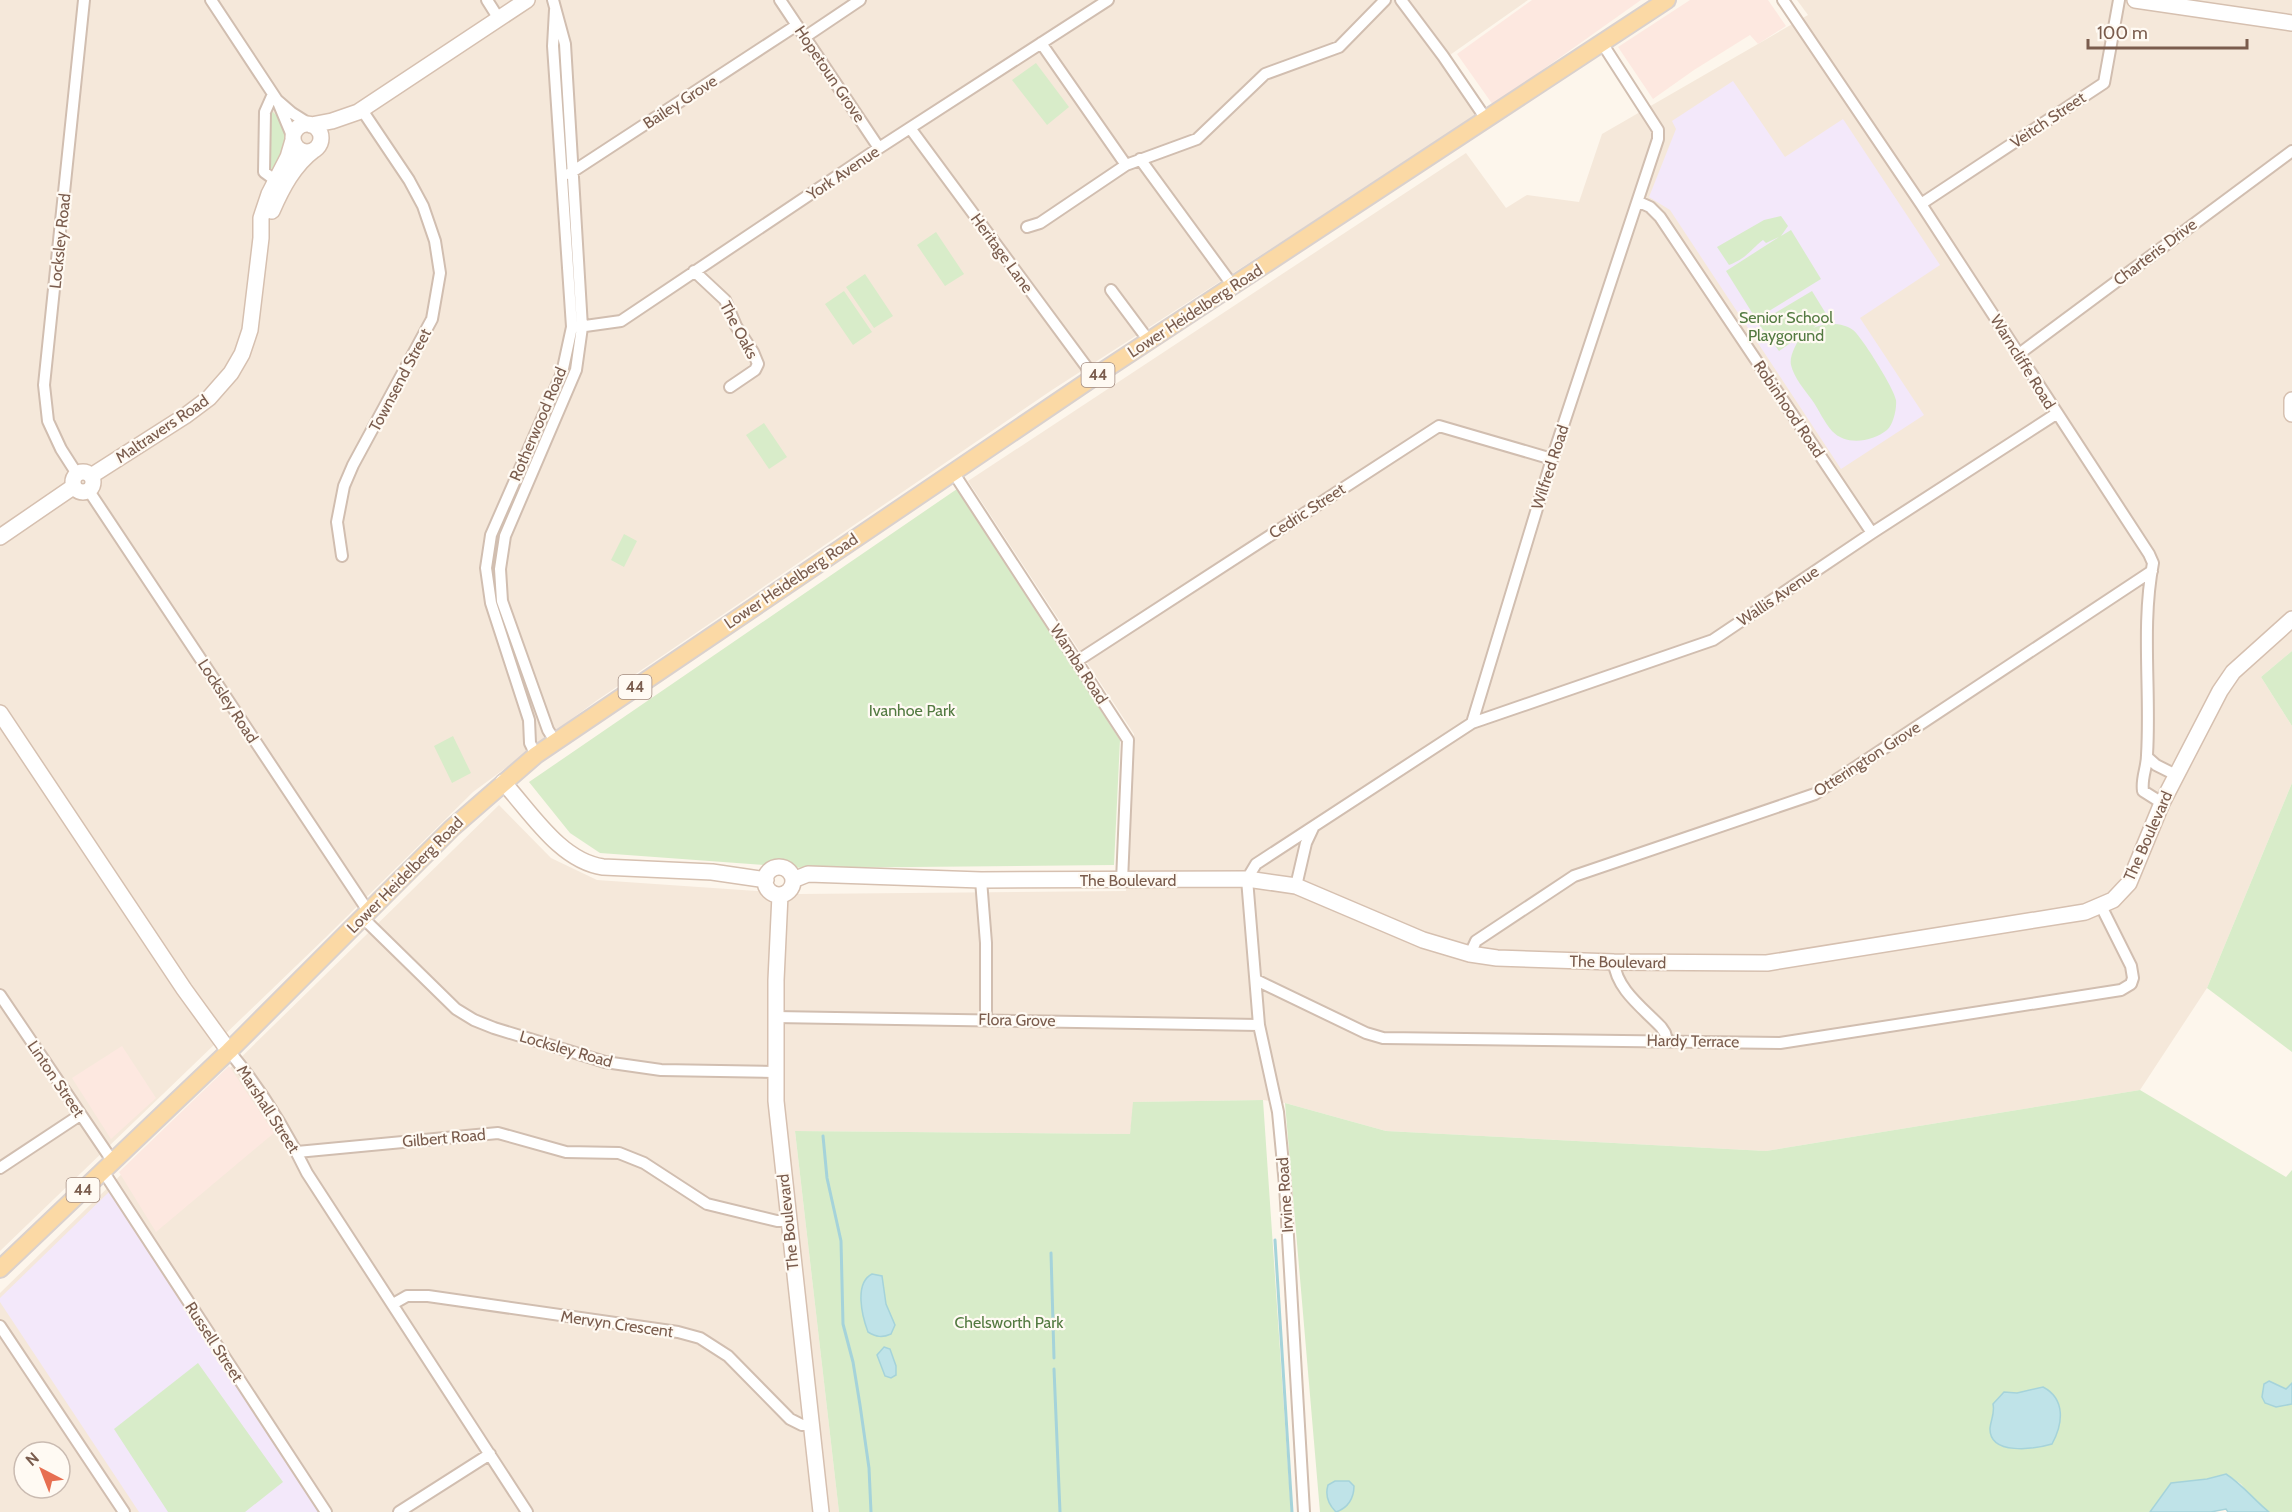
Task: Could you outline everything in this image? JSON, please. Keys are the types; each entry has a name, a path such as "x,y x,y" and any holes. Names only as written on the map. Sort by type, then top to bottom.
{"main road":[{"name":"Lower Heidelberg Road","path":"0,1269 229,1051 452,828 536,755 1094,377 1667,0"}],"street":[{"name":"Locksley Road","path":"84,0 44,385 48,421 61,449 365,914 456,1008 474,1020 494,1028 605,1062 661,1070 775,1072"},
{"path":"211,0 275,97 296,147 302,151 317,147 319,132 289,111 275,97"},
{"path":"486,0 499,18"},
{"name":"Maltravers Road","path":"261,238 280,193 290,176 329,132 347,123 360,111 527,0"},
{"name":"Hopetoun Grove","path":"780,0 879,148"},
{"path":"805,37 860,0"},
{"name":"York Avenue","path":"577,327 621,321 879,148 1108,0"},
{"path":"1027,227 1040,223 1126,165 1197,139 1264,74 1338,47 1385,0"},
{"path":"1401,0 1443,56 1486,120"},
{"name":"Warncliffe Road","path":"1783,0 1921,204 2056,414 2150,554 2153,563 2147,650 2147,757 2141,780 2143,791 2162,803"},
{"name":"Veitch Street","path":"1921,204 2104,83 2119,0"},
{"path":"2135,0 2292,23"},
{"name":"Rotherwood Road","path":"554,5 565,44 573,172 576,370 505,536 500,569 502,601 548,730 555,741"},
{"name":"Rotherwood Road","path":"536,755 530,743 528,720 491,603 486,568 491,535 562,373 577,327 562,176 553,46 554,5"},
{"name":"Bailey Grove","path":"562,176 573,172 797,25"},
{"name":"Wilfred Road","path":"1472,723 1552,459 1639,202 1658,138 1658,130 1602,43"},
{"path":"1041,44 1126,165"},
{"path":"275,97 265,112 264,172 275,180"},
{"name":"Maltravers Road","path":"311,125 332,121 360,111"},
{"name":"Townsend Street","path":"342,556 337,522 344,486 353,465 432,319 440,273 435,241 423,206 409,180 360,111"},
{"path":"293,139 298,128 304,124 311,125"},
{"name":"Heritage Lane","path":"910,128 1094,377"},
{"name":"Maltravers Road","path":"0,537 185,416 209,398 231,373 242,354 250,330 261,238 261,218 275,180 288,158 293,139"},
{"name":"Charteris Drive","path":"2019,354 2292,151"},
{"path":"1140,159 1233,286"},
{"name":"Robinhood Road","path":"1639,202 1650,207 1659,217 1872,533"},
{"name":"The Oaks","path":"694,271 725,300 736,326 758,364 754,370 730,387"},
{"path":"1111,290 1149,341"},
{"path":"2292,400 2292,414"},
{"name":"Wallis Avenue","path":"1472,723 1713,640 1872,533 2056,414"},
{"name":"Cedric Street","path":"1077,661 1439,426 1552,459"},
{"name":"Wamba Road","path":"953,472 1128,740 1122,880"},
{"name":"Otterington Grove","path":"1470,954 1476,941 1574,876 1815,794 2152,572"},
{"name":"The Boulevard","path":"793,880 808,874 981,880 1248,879 1296,885 1423,940 1470,954 1497,958 1614,962 1767,963 2085,912 2113,900 2129,883 2162,803 2220,691 2233,672 2292,619"},
{"name":"Marshall Street","path":"0,713 184,989 247,1073 297,1152 307,1173 527,1512"},
{"path":"1248,879 1256,864 1472,723"},
{"path":"2147,757 2156,765 2176,775"},
{"path":"503,782 554,840 589,864 712,872 766,880"},
{"path":"1296,885 1306,843 1313,828"},
{"path":"777,868 789,872 793,880 788,892 780,895 771,893 766,880 769,872 777,868"},
{"name":"Irvine Road","path":"1248,879 1259,1025 1279,1123 1296,1342 1304,1512"},
{"path":"981,880 986,943 986,1019"},
{"name":"The Boulevard","path":"780,895 775,1017 778,1133 821,1512"},
{"name":"Hardy Terrace","path":"1256,980 1366,1033 1383,1038 1780,1043 2121,990 2131,984 2133,978 2131,966 2101,906"},
{"path":"1614,962 1616,976 1665,1033 1667,1040"},
{"name":"Linton Street","path":"0,995 80,1115 108,1167"},
{"name":"Flora Grove","path":"775,1017 1259,1025"},
{"path":"0,1168 80,1115"},
{"name":"Gilbert Road","path":"297,1152 498,1133 566,1152 619,1153 644,1163 707,1204 777,1221 788,1221"},
{"name":"Russell Street","path":"108,1167 326,1512"},
{"name":"Mervyn Crescent","path":"393,1304 407,1296 428,1296 678,1332 700,1338 728,1356 790,1419 802,1425 811,1425"},
{"path":"0,1326 124,1512"},
{"path":"399,1512 490,1454"}],"shaded area":[{"path":"0,0 1528,0 1440,62 1478,115 1052,390 596,701 473,792 0,1251"},
{"path":"1532,0 1641,0 1493,105 1457,54"},
{"path":"1690,0 1768,0 1786,26 1758,44 1750,35 1653,99 1618,47"},
{"path":"1797,0 2292,0 2292,651 2261,677 2292,726 2292,783 2207,988 2140,1090 1766,1151 1386,1131 1285,1103 1263,1100 1134,1102 1130,1134 795,1131 839,1512 0,1512 0,1293 499,805 551,858 597,880 799,894 1126,891 1134,734 968,481 1466,153 1506,208 1527,195 1579,202 1602,134 1808,15"},
{"path":"1733,81 1785,157 1843,119 1940,265 1860,318 1924,415 1841,469 1670,210 1649,197 1676,129 1672,121"},
{"path":"122,1046 156,1098 111,1139 72,1078"},
{"path":"229,1066 274,1133 156,1232 119,1172"},
{"path":"110,1191 319,1512 139,1512 0,1302 0,1298"}],"green space":[{"path":"1036,63 1069,107 1047,125 1012,80"},
{"path":"273,112 283,126 285,140 277,171 271,172 270,114"},
{"path":"1781,216 1788,226 1781,236 1791,230 1821,279 1756,319 1726,271 1779,237 1766,243 1763,240 1744,257 1729,265 1717,247 1764,220"},
{"path":"936,232 964,274 945,286 917,245"},
{"path":"865,274 893,316 874,328 846,287"},
{"path":"844,291 872,332 853,345 825,304"},
{"name":"Senior School Playgorund","path":"1812,291 1828,317 1813,328 1833,324 1853,330 1870,353 1894,394 1896,408 1891,424 1881,434 1867,440 1844,439 1832,431 1800,384 1792,370 1791,361 1792,353 1802,335 1779,351 1758,323"},
{"path":"764,423 787,457 769,469 746,435"},
{"name":"Ivanhoe Park","path":"957,489 1120,740 1114,865 803,868 600,853 570,833 529,782"},
{"path":"624,534 637,541 624,567 611,560"},
{"path":"2292,651 2292,726 2261,677"},
{"path":"453,736 471,773 452,783 434,746"},
{"path":"2292,783 2292,1052 2207,988"},
{"path":"2140,1090 2286,1177 2292,1170 2292,1512 2269,1512 2253,1499 2241,1484 2226,1474 2207,1479 2171,1483 2150,1512 1320,1512 1285,1103 1386,1131 1766,1151"},
{"name":"Chelsworth Park","path":"1263,1100 1291,1512 839,1512 795,1131 1130,1134 1133,1102"},
{"path":"198,1363 283,1482 245,1512 168,1512 114,1429"}],"water":[{"path":"872,1274 882,1276 886,1304 895,1325 891,1334 885,1336 876,1336 868,1332 864,1317 861,1292 866,1278"},
{"path":"884,1347 890,1349 896,1366 896,1375 891,1378 885,1376 877,1355"},
{"path":"2269,1381 2286,1389 2292,1383 2292,1404 2276,1407 2265,1403 2262,1397 2264,1384"},
{"path":"2043,1387 2056,1398 2059,1405 2060,1420 2052,1444 2025,1449 2005,1447 1997,1443 1992,1437 1990,1428 1993,1404 2004,1392 2017,1393"},
{"path":"2226,1474 2269,1512 2228,1512 2226,1509 2211,1512 2150,1512 2171,1483 2207,1479"},
{"path":"1335,1481 1349,1481 1354,1486 1350,1502 1336,1512 1327,1496 1328,1485"}],"waterway":[{"path":"823,1136 827,1178 841,1241 843,1324 853,1362 860,1405 869,1468 871,1512"},
{"path":"1275,1240 1292,1512"},
{"path":"1051,1253 1054,1358"},
{"path":"1054,1369 1060,1512"}]}
